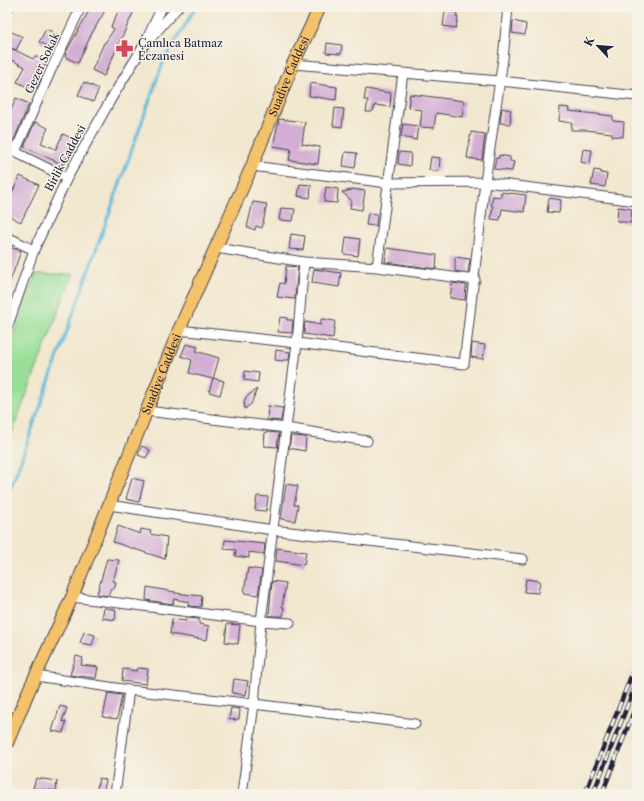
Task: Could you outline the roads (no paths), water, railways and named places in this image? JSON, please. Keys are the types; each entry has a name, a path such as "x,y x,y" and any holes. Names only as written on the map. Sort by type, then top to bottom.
{"main road":[{"name":"Suadiye Caddesi","path":"7,743 72,597 180,330 252,166 293,64 320,7"}],"street":[{"name":"Gezer Sokak","path":"11,150 81,7"},
{"name":"Birlik Caddesi","path":"7,328 9,315 34,250 67,178 111,99 143,47 162,7"},
{"path":"143,47 178,7"},
{"path":"180,330 464,364 508,7"},
{"path":"293,64 500,81 637,96"},
{"path":"377,268 403,74"},
{"path":"11,150 67,178"},
{"path":"252,166 388,183 486,182 637,200"},
{"path":"7,237 34,250"},
{"path":"216,248 304,262 377,268 475,280"},
{"path":"242,794 254,704 261,621 297,343 304,262"},
{"path":"147,410 286,428 367,441"},
{"path":"109,504 273,530 523,559"},
{"path":"72,597 261,621 290,623"},
{"path":"36,676 129,690 415,724"},
{"path":"115,794 129,690"}],"waterway":[{"path":"7,499 164,60 196,7"}],"railway":[{"path":"585,794 637,661"},
{"path":"593,794 637,681"},
{"path":"602,794 637,703"}],"place":[{"name":"Çamlıca Batmaz Eczanesi","path":"125,49"}]}
